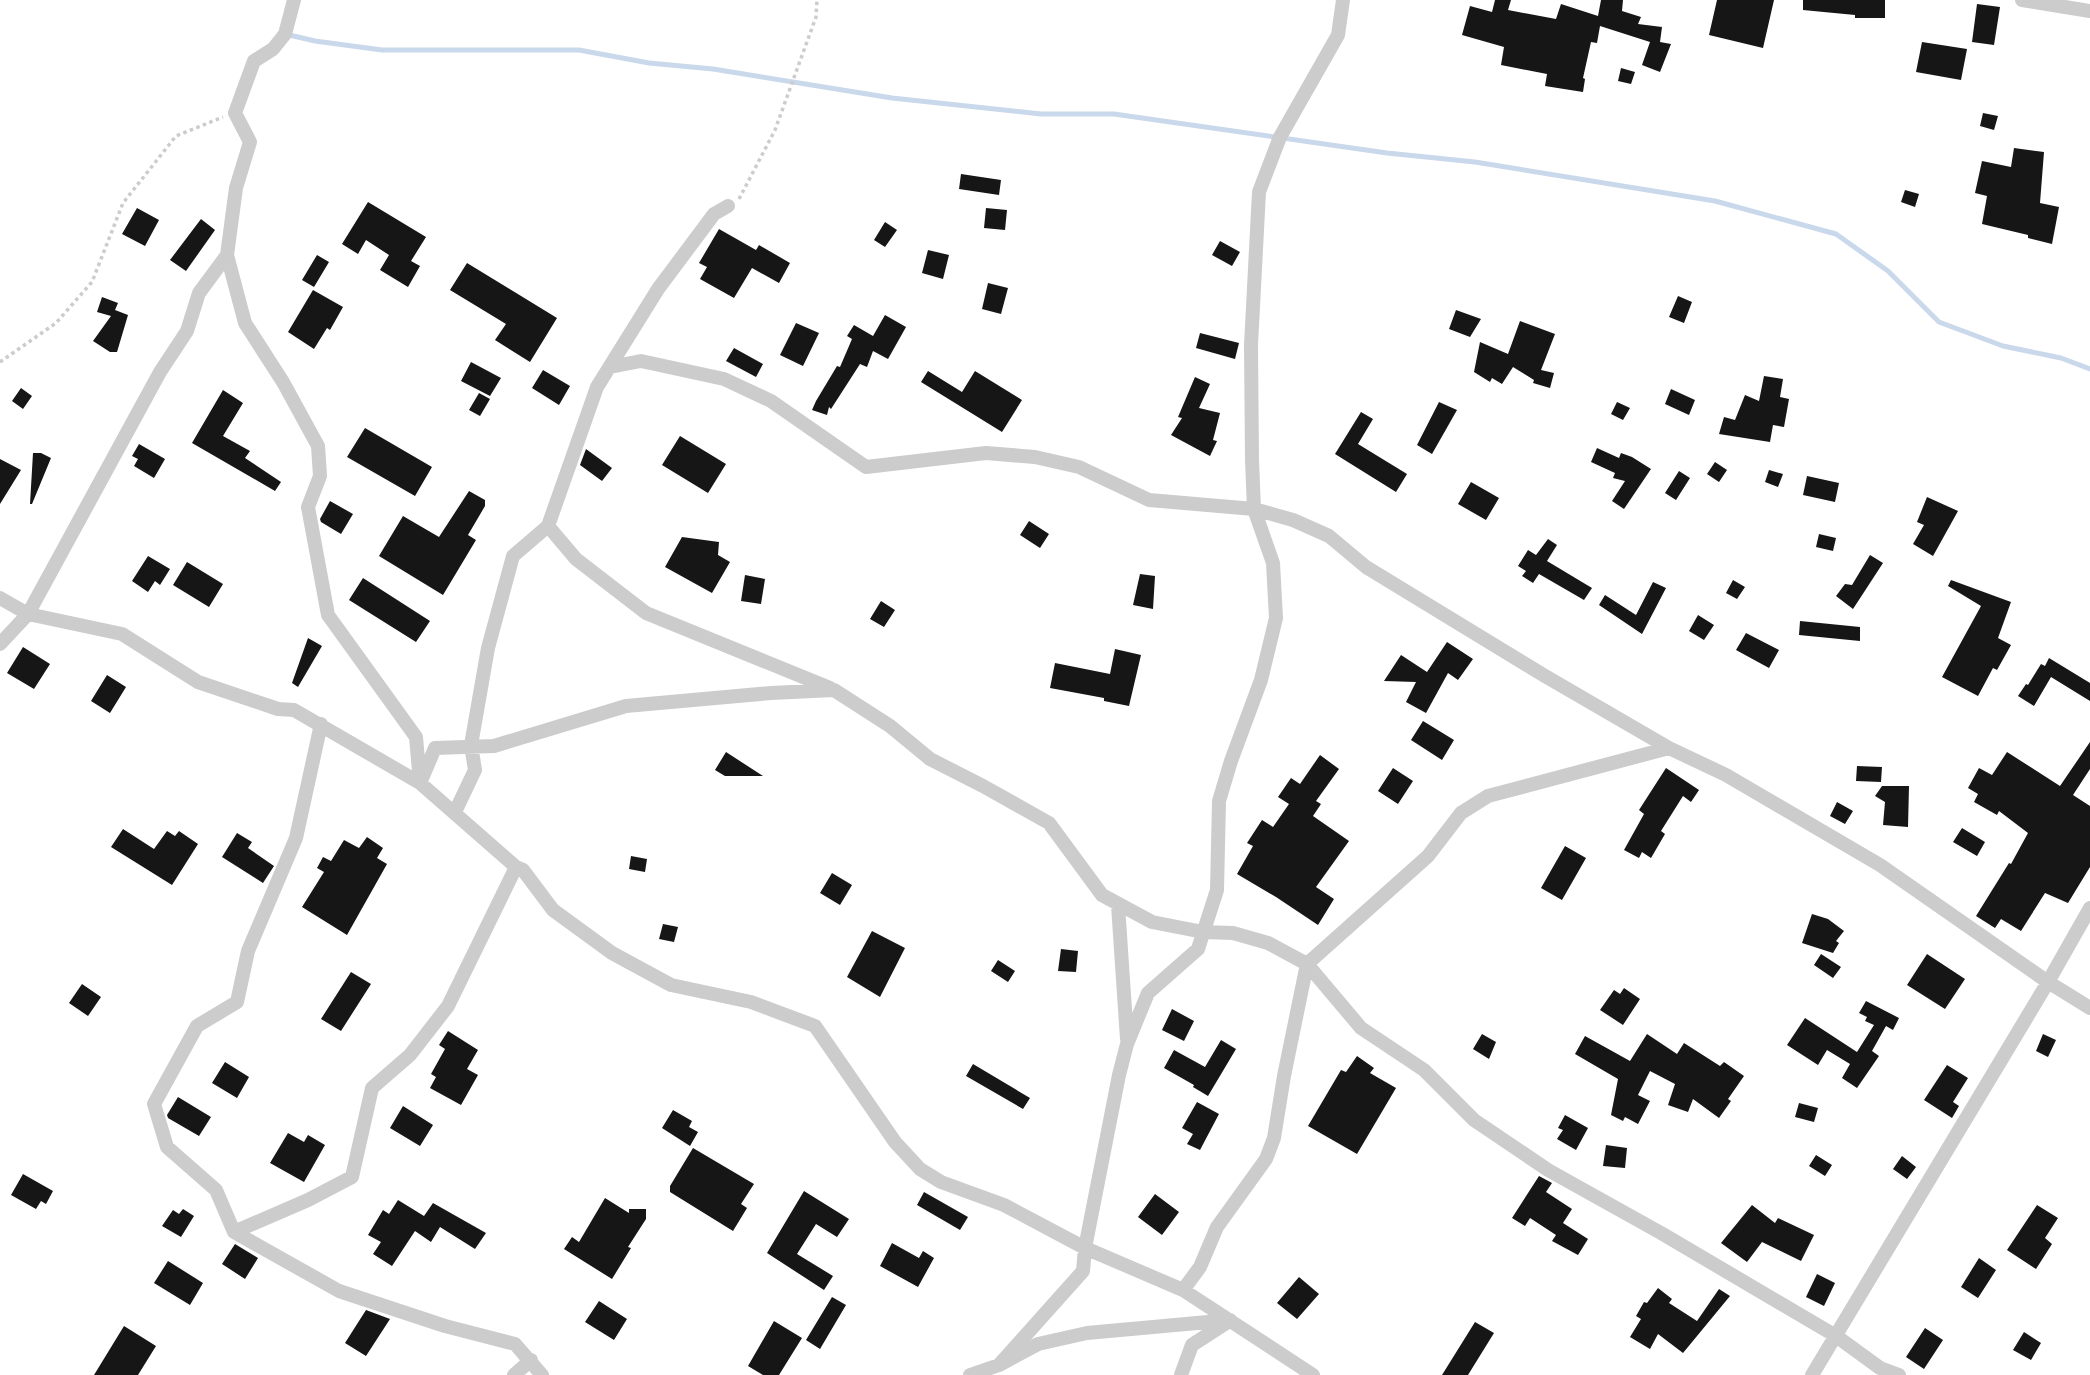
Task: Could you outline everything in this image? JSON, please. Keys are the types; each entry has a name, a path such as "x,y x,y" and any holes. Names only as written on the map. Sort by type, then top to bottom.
{"street":[{"path":"294,0 285,34 273,49 254,61 235,113 250,142 236,188 227,255 245,323 284,382 318,446 320,476 308,507 328,615 416,737 420,783"},
{"path":"999,1365 1083,1270 1085,1248 1127,1044 1148,993 1198,949 1217,890 1219,801 1261,680 1276,618 1272,563 1254,509 1251,345 1259,192 1280,137 1338,35 1343,0"},
{"path":"2022,0 2090,11"},
{"path":"455,812 475,771 471,745 488,648 513,555 548,526 597,387 658,289 715,214 728,206"},
{"path":"0,644 28,614 160,372 187,331 199,293 227,255"},
{"path":"610,366 641,360 724,379 771,401 866,467 986,453 1035,457 1079,467 1149,500 1254,509 1293,520 1329,536 1366,567 1545,676 1669,748 1726,775 1880,865 2048,982 2090,1008"},
{"path":"548,526 576,559 646,613 834,690 890,726 930,759 1049,823 1102,895 1118,905 1152,922 1203,932 1233,933 1268,943 1307,964 1360,1028 1424,1070 1474,1119 1548,1170 1836,1336 1880,1368 1899,1375"},
{"path":"0,598 28,614 122,634 198,682 278,709 294,710 321,724 420,783 516,867 523,870 553,910 612,953 671,985 751,1002 816,1027 895,1142 920,1169 942,1182 1004,1205 1085,1248 1183,1290 1313,1375"},
{"path":"420,783 435,748 471,745 494,747 626,706 771,692 834,690"},
{"path":"321,724 296,838 248,951 237,1002 197,1026 154,1104 167,1147 216,1190 234,1232 339,1291 444,1326 515,1344 542,1375"},
{"path":"1183,1290 1200,1267 1217,1227 1266,1159 1274,1138 1307,964 1428,856 1461,813 1488,796 1669,748"},
{"path":"234,1232 308,1200 352,1177 372,1088 410,1055 449,1006 516,867"},
{"path":"1118,905 1127,1044"},
{"path":"1812,1375 2090,908"},
{"path":"970,1375 999,1365 1038,1344 1087,1333 1230,1320"},
{"path":"1181,1375 1192,1345 1230,1320"},
{"path":"514,1375 531,1360"}],"path":[{"path":"728,206 741,198 775,130 816,17 817,0"},
{"path":"0,362 56,323 92,282 123,203 176,136 235,113"}],"building":[{"path":"1495,0 1511,0 1508,10 1556,19 1561,4 1598,16 1601,0 1623,0 1622,11 1641,17 1638,24 1662,27 1660,42 1671,44 1660,72 1642,65 1650,42 1600,26 1597,43 1591,42 1583,78 1583,92 1545,86 1547,74 1501,65 1504,47 1462,35 1470,6 1492,12"},
{"path":"1717,0 1774,0 1763,48 1709,35"},
{"path":"1803,0 1885,0 1885,18 1855,18 1855,15 1803,10"},
{"path":"1977,4 2000,7 1994,45 1972,42"},
{"path":"1922,42 1967,49 1961,80 1916,72"},
{"path":"1621,68 1635,72 1631,84 1618,81"},
{"path":"1983,113 1998,116 1994,130 1980,126"},
{"path":"2014,148 2044,152 2040,203 2059,207 2052,244 1982,224 1987,196 1975,193 1982,161 2011,167"},
{"path":"961,174 1001,180 999,195 959,189"},
{"path":"1905,190 1919,194 1915,207 1901,202"},
{"path":"368,202 426,237 411,261 420,266 408,287 380,270 389,255 366,240 358,254 342,244"},
{"path":"137,208 159,220 145,246 122,234"},
{"path":"986,208 1007,210 1005,230 984,228"},
{"path":"201,219 215,230 186,271 170,260"},
{"path":"885,222 897,230 885,247 874,240"},
{"path":"719,229 756,250 759,245 790,263 779,283 752,268 734,298 700,279 707,267 699,263"},
{"path":"1220,241 1240,252 1232,266 1212,255"},
{"path":"928,250 949,255 943,279 922,273"},
{"path":"317,255 329,262 314,287 302,280"},
{"path":"467,263 557,318 530,362 495,340 506,324 450,290"},
{"path":"988,283 1008,288 1001,314 982,309"},
{"path":"313,290 343,307 330,330 327,328 314,349 288,332"},
{"path":"1678,296 1692,302 1684,323 1669,317"},
{"path":"102,297 118,303 115,310 128,315 117,352 110,352 93,341 111,316 97,312"},
{"path":"1456,310 1481,319 1470,337 1449,329"},
{"path":"885,315 906,327 888,359 873,351 867,367 860,364 831,409 829,407 827,415 812,410 837,366 840,367 852,339 847,336 854,325 873,336"},
{"path":"1520,321 1555,334 1541,370 1554,373 1550,388 1533,383 1534,380 1513,367 1502,384 1492,378 1490,382 1474,372 1480,342 1508,354"},
{"path":"796,323 819,333 803,366 780,355"},
{"path":"1200,333 1239,343 1235,359 1196,348"},
{"path":"734,348 763,364 756,377 726,361"},
{"path":"471,362 501,378 490,396 461,381"},
{"path":"543,370 570,386 559,405 532,388"},
{"path":"928,371 962,392 975,371 1022,400 1002,432 921,382"},
{"path":"1764,376 1783,379 1780,397 1789,399 1784,427 1773,425 1770,442 1719,434 1724,417 1735,420 1745,395 1759,401"},
{"path":"1195,377 1210,384 1199,408 1220,413 1213,440 1217,441 1210,456 1171,435 1182,418 1178,417"},
{"path":"21,388 32,396 23,409 12,401"},
{"path":"1671,389 1695,400 1689,415 1665,404"},
{"path":"223,390 243,403 223,436 250,451 245,458 281,482 275,491 192,443"},
{"path":"479,393 490,399 480,416 469,410"},
{"path":"1439,402 1457,410 1432,454 1417,445"},
{"path":"1617,402 1630,408 1623,420 1611,414"},
{"path":"1361,412 1373,419 1358,444 1407,474 1396,492 1335,454"},
{"path":"365,428 432,467 415,496 347,457"},
{"path":"680,436 726,464 708,493 662,465"},
{"path":"139,444 165,459 154,478 134,466 138,459 132,456"},
{"path":"1597,448 1619,458 1621,453 1632,457 1651,469 1624,509 1612,501 1625,481 1613,478 1615,473 1591,462"},
{"path":"586,449 612,468 602,481 580,465"},
{"path":"33,453 41,453 51,458 30,504"},
{"path":"0,459 21,470 0,504"},
{"path":"1715,462 1727,470 1719,482 1707,474"},
{"path":"1769,470 1783,474 1778,487 1765,482"},
{"path":"1679,471 1690,478 1676,500 1665,493"},
{"path":"1807,476 1839,483 1835,502 1803,495"},
{"path":"1471,482 1499,498 1486,520 1458,504"},
{"path":"469,491 485,500 485,506 468,535 476,540 443,595 379,556 403,516 439,537"},
{"path":"1927,497 1958,511 1933,556 1913,544 1924,525 1917,522"},
{"path":"330,501 353,514 341,534 320,519"},
{"path":"1029,521 1049,534 1040,548 1020,535"},
{"path":"1819,534 1836,538 1833,551 1816,547"},
{"path":"682,537 719,542 718,555 730,562 712,593 665,567"},
{"path":"1548,539 1557,545 1547,561 1592,588 1584,600 1539,574 1533,583 1522,576 1526,571 1518,566 1528,550 1536,555"},
{"path":"1870,555 1883,563 1853,609 1836,596 1845,584 1852,585"},
{"path":"148,556 170,569 160,585 155,581 148,592 132,581"},
{"path":"187,562 223,584 209,607 173,585"},
{"path":"1140,574 1155,576 1153,609 1133,605"},
{"path":"745,575 765,579 761,604 741,601"},
{"path":"363,578 430,621 416,642 349,600"},
{"path":"1733,580 1745,587 1737,599 1726,593"},
{"path":"1951,580 2011,602 1998,638 2011,645 1997,670 1993,668 1978,696 1942,677 1981,606 1948,586"},
{"path":"1653,582 1666,588 1642,634 1599,605 1605,595 1636,615"},
{"path":"881,601 895,610 884,627 870,619"},
{"path":"1698,615 1714,625 1704,640 1689,631"},
{"path":"1800,621 1860,627 1860,641 1799,635"},
{"path":"1746,633 1779,650 1769,668 1736,650"},
{"path":"308,638 322,646 298,687 292,683"},
{"path":"1447,642 1473,659 1458,680 1448,673 1426,713 1406,702 1416,682 1384,681 1401,655 1427,672"},
{"path":"23,647 50,664 34,689 7,673"},
{"path":"1115,649 1141,655 1129,706 1104,701 1104,698 1050,688 1055,663 1110,674"},
{"path":"2049,658 2090,683 2090,701 2051,677 2034,706 2018,696 2041,664 2045,666"},
{"path":"107,675 126,687 110,713 91,701"},
{"path":"1423,721 1454,740 1442,760 1411,740"},
{"path":"2090,742 2090,769 2073,795 2090,806 2090,867 2068,903 2045,893 2021,931 2001,919 1995,928 1976,916 2028,833 1999,811 1997,815 1974,802 1978,794 1968,788 1979,768 1992,775 2007,752 2060,786"},
{"path":"726,752 763,776 725,776 715,770"},
{"path":"1320,755 1339,769 1316,801 1321,804 1313,816 1349,841 1316,887 1334,899 1318,925 1237,874 1253,846 1247,843 1262,820 1273,827 1289,804 1278,797 1291,778 1300,784"},
{"path":"1857,766 1882,767 1881,782 1856,781"},
{"path":"1393,768 1413,781 1398,804 1378,791"},
{"path":"1666,768 1699,790 1691,802 1683,796 1661,831 1665,834 1651,858 1642,852 1639,858 1624,850 1644,814 1639,810"},
{"path":"1882,786 1909,786 1908,827 1883,825 1885,802 1875,796"},
{"path":"1837,802 1853,811 1845,824 1830,816"},
{"path":"1962,828 1985,842 1977,856 1953,842"},
{"path":"123,829 154,849 167,831 175,836 179,831 198,844 172,885 111,847"},
{"path":"237,833 252,842 248,848 274,866 263,883 222,857"},
{"path":"367,837 383,848 377,858 387,864 347,935 302,907 324,872 317,868 323,857 331,861 344,840 359,848"},
{"path":"1565,846 1586,858 1562,900 1541,888"},
{"path":"631,856 647,859 645,872 629,869"},
{"path":"832,873 852,885 840,905 820,893"},
{"path":"1812,914 1828,919 1844,931 1836,941 1839,943 1833,953 1802,943"},
{"path":"663,924 678,927 674,942 659,939"},
{"path":"872,931 905,948 880,997 847,977"},
{"path":"1061,949 1078,951 1076,972 1058,971"},
{"path":"1821,954 1841,967 1833,978 1814,965"},
{"path":"1927,954 1965,979 1945,1009 1907,985"},
{"path":"998,960 1015,971 1008,982 991,971"},
{"path":"351,972 371,984 341,1031 321,1019"},
{"path":"82,984 101,997 88,1016 69,1003"},
{"path":"1624,988 1640,999 1623,1025 1600,1010 1614,990 1620,994"},
{"path":"1866,1001 1899,1018 1893,1030 1886,1026 1872,1051 1879,1056 1857,1088 1842,1078 1850,1064 1827,1050 1818,1065 1787,1045 1805,1018 1857,1052 1874,1025 1865,1021 1867,1017 1859,1013"},
{"path":"1172,1009 1194,1021 1184,1041 1162,1030"},
{"path":"448,1031 478,1050 467,1069 478,1075 461,1105 430,1088 436,1077 431,1074 445,1049 439,1045"},
{"path":"1482,1034 1496,1042 1489,1059 1473,1049"},
{"path":"1647,1034 1677,1054 1684,1043 1720,1066 1724,1062 1744,1076 1719,1118 1693,1099 1688,1112 1668,1105 1675,1084 1650,1071 1638,1095 1650,1101 1638,1124 1625,1117 1623,1121 1611,1115 1618,1079 1575,1054 1585,1036 1630,1061"},
{"path":"2043,1034 2056,1040 2048,1057 2036,1051"},
{"path":"1221,1040 1236,1049 1208,1096 1164,1068 1174,1050 1205,1067"},
{"path":"1357,1056 1374,1068 1370,1073 1396,1088 1357,1154 1308,1126 1341,1070 1346,1072"},
{"path":"225,1062 249,1077 237,1098 212,1083"},
{"path":"973,1064 1030,1098 1023,1109 966,1076"},
{"path":"1947,1065 1968,1078 1953,1102 1959,1106 1952,1118 1924,1100"},
{"path":"178,1097 211,1117 199,1136 168,1118 167,1115"},
{"path":"1197,1102 1219,1114 1200,1150 1187,1144 1193,1134 1182,1128"},
{"path":"1799,1103 1818,1108 1814,1122 1795,1117"},
{"path":"403,1106 433,1125 420,1146 390,1128"},
{"path":"673,1110 692,1121 689,1127 698,1132 690,1146 662,1128"},
{"path":"1565,1115 1588,1128 1576,1150 1557,1139 1563,1130 1558,1128"},
{"path":"288,1133 304,1142 308,1135 325,1145 304,1182 270,1163"},
{"path":"1606,1145 1627,1148 1625,1168 1603,1166"},
{"path":"693,1148 754,1184 741,1204 747,1208 733,1231 670,1192 670,1186"},
{"path":"1816,1155 1832,1165 1825,1176 1809,1166"},
{"path":"1902,1156 1916,1167 1907,1179 1893,1169"},
{"path":"23,1174 53,1191 46,1204 41,1201 36,1209 11,1195"},
{"path":"1539,1176 1552,1183 1546,1192 1572,1209 1563,1223 1588,1239 1578,1255 1552,1241 1556,1235 1530,1218 1525,1226 1512,1218"},
{"path":"804,1191 849,1219 837,1237 816,1224 797,1254 833,1276 824,1290 767,1253"},
{"path":"924,1192 968,1217 960,1230 917,1205"},
{"path":"1155,1194 1179,1212 1162,1235 1138,1217"},
{"path":"605,1198 629,1213 629,1209 646,1209 646,1219 612,1279 564,1249 572,1237 579,1242"},
{"path":"398,1200 424,1216 433,1203 486,1233 475,1249 440,1227 431,1242 415,1231 392,1266 373,1254 381,1242 368,1235 383,1210 389,1214"},
{"path":"1752,1205 1775,1223 1778,1218 1814,1235 1801,1261 1762,1242 1747,1262 1721,1243"},
{"path":"2037,1205 2058,1218 2045,1238 2052,1244 2036,1269 2007,1250"},
{"path":"183,1209 194,1216 181,1237 162,1226 173,1210 179,1214"},
{"path":"892,1243 919,1258 923,1251 934,1258 918,1287 880,1266"},
{"path":"235,1244 258,1258 245,1279 222,1264"},
{"path":"1979,1258 1996,1270 1978,1298 1961,1287"},
{"path":"168,1261 203,1283 190,1305 154,1283"},
{"path":"1817,1274 1835,1283 1824,1306 1806,1297"},
{"path":"1299,1277 1319,1294 1297,1319 1277,1303"},
{"path":"1658,1288 1672,1299 1669,1303 1697,1321 1719,1289 1730,1296 1683,1353 1658,1334 1650,1349 1630,1337 1641,1319 1636,1316 1644,1302 1647,1303"},
{"path":"832,1297 846,1305 820,1349 806,1340"},
{"path":"599,1301 627,1319 614,1340 585,1322"},
{"path":"366,1310 390,1319 366,1356 345,1343"},
{"path":"774,1321 802,1338 779,1375 763,1375 748,1366"},
{"path":"1475,1322 1494,1333 1468,1375 1442,1375"},
{"path":"124,1326 156,1346 138,1375 94,1375"},
{"path":"1925,1328 1943,1340 1924,1369 1906,1357"},
{"path":"2024,1332 2041,1343 2031,1360 2013,1350"}],"waterway":[{"path":"285,34 382,50 579,50 649,63 713,69 892,98 1041,114 1114,114 1387,153 1475,162 1715,201 1836,234 1888,271 1939,322 2003,346 2061,358 2090,369"}]}
